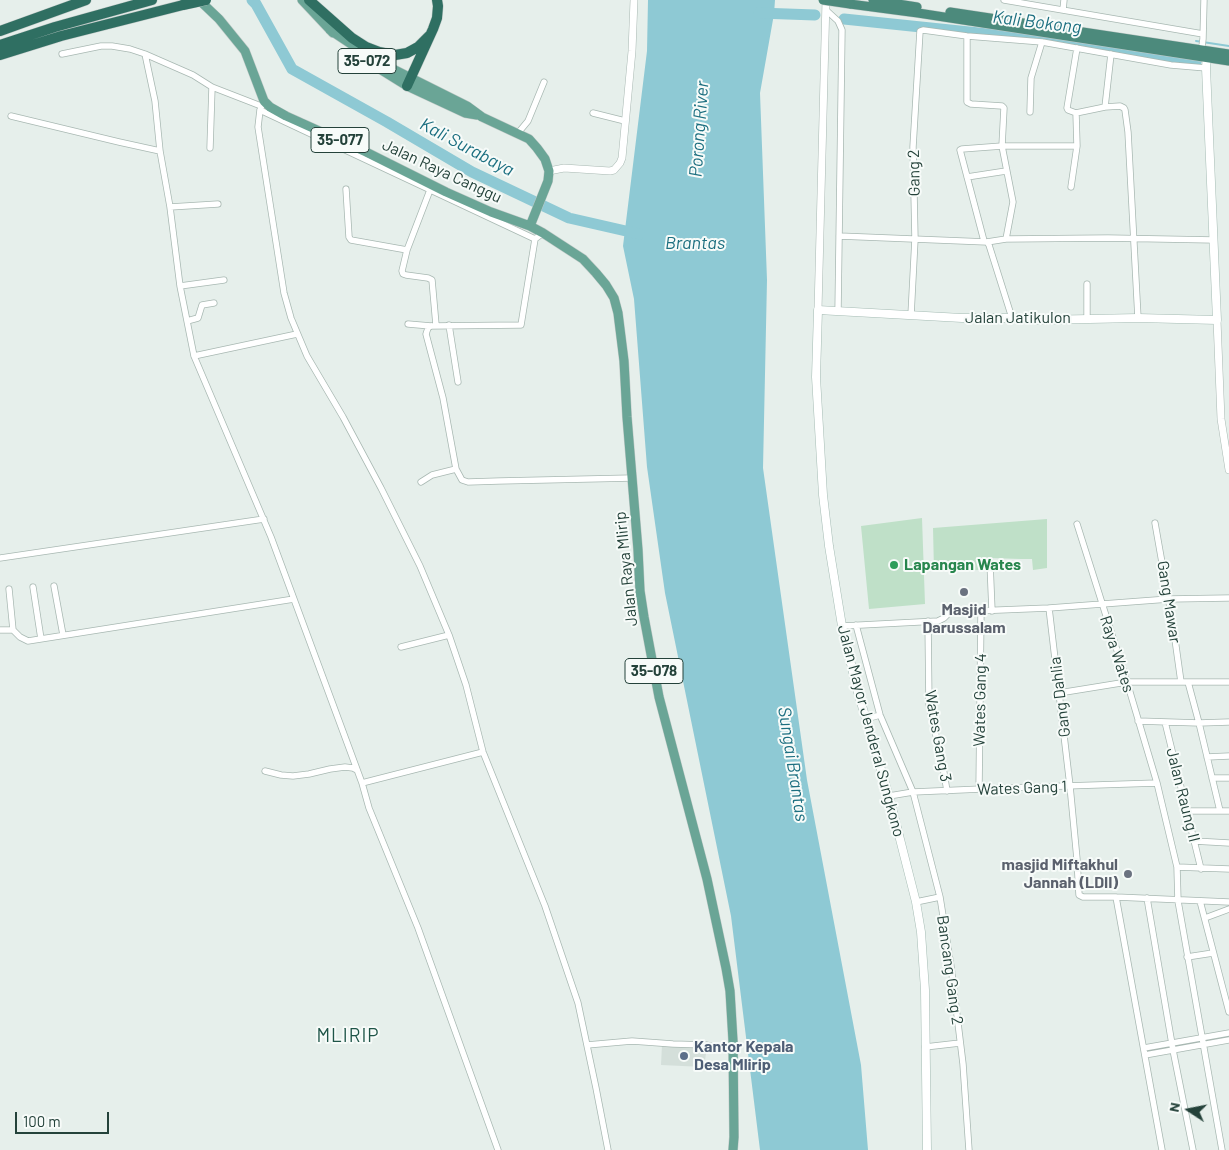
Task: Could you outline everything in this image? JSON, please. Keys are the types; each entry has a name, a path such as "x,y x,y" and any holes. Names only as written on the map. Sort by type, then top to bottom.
{"highway":[{"path":"0,31 86,0"},
{"path":"0,45 152,0"},
{"path":"0,55 61,36 206,0"},
{"path":"309,0 352,38 366,47 379,52 395,55 407,53 418,47 430,36"},
{"path":"409,82 437,18 437,0"},
{"path":"824,0 1229,54"},
{"path":"873,0 1203,52 1229,61"}],"main road":[{"path":"199,0 219,19 244,51 262,105"},
{"name":"35-072","path":"302,0 347,47 366,61 465,113 482,117 529,139 545,159 549,171"},
{"path":"1203,52 1206,68 1217,320"},
{"name":"Jalan Raya Canggu","path":"262,105 366,152 446,192 530,226"},
{"path":"530,226 548,181 549,171"},
{"name":"Jalan Raya Mlirip","path":"530,226 582,259 610,291 616,305 624,361 640,591 644,617 659,697 707,879 730,991 733,1051 733,1150"},
{"name":"Jalan Jatikulon","path":"818,310 962,318 1040,320 1087,318 1217,320"},
{"name":"Jalan Mayor Jenderal Sungkono","path":"818,310 816,378 823,495 842,626 857,689 889,796 916,902 920,932 926,1047 927,1150"}],"street":[{"path":"549,171 564,168 610,171 617,167 622,158 632,51 634,0"},
{"path":"818,310 826,10 824,0"},
{"path":"1004,0 1203,37"},
{"path":"1063,10 1064,0"},
{"path":"1203,52 1204,0"},
{"path":"826,10 838,21 842,30 838,311"},
{"name":"Gang 2","path":"911,315 915,239 913,147 920,31 967,36"},
{"path":"1006,239 1013,202 1002,146 1004,107 971,104 966,101 967,36 1042,42 1171,65 1206,68"},
{"path":"1030,112 1031,78 1042,42"},
{"path":"62,54 100,46 130,49 145,54 193,75 212,87 262,105 430,190 535,239"},
{"path":"1077,48 1068,110 1076,112 1120,106 1125,110 1128,132 1138,318"},
{"path":"145,54 155,101 160,151 170,207 180,286 194,356 264,519 362,783 369,808 418,928 498,1150"},
{"path":"1105,107 1111,54"},
{"path":"518,133 528,121 544,82"},
{"path":"210,148 212,87"},
{"path":"262,105 258,127 284,293 289,312 307,356 343,417 386,497 420,566 449,635 466,686 483,752 545,906 578,1004 608,1150"},
{"path":"1071,187 1077,146 1076,112"},
{"path":"592,113 625,121"},
{"path":"11,116 160,151"},
{"path":"1012,318 989,245 985,241 960,151 961,149 1002,146 1077,146"},
{"path":"967,177 1006,171"},
{"path":"346,189 349,237 351,240 407,250"},
{"path":"430,190 407,250 402,272 406,275 432,280 433,326"},
{"path":"170,207 218,204"},
{"path":"408,324 433,326 522,325 535,239 543,233"},
{"path":"839,236 985,241 1006,239 1134,238 1214,240"},
{"path":"180,286 224,280"},
{"path":"1087,284 1087,318"},
{"path":"187,321 198,318 202,305 214,304"},
{"path":"1217,320 1221,419 1229,470"},
{"path":"449,325 458,382"},
{"path":"433,326 428,328 426,334 443,398 456,469 460,479 468,482 632,478"},
{"path":"194,356 297,334"},
{"path":"421,482 432,474 456,469"},
{"path":"0,558 264,519"},
{"name":"Gang Mawar","path":"1155,523 1184,682 1199,723 1220,811"},
{"name":"Raya Wates","path":"1077,524 1157,783 1177,868 1178,901 1222,1150"},
{"path":"990,563 992,611"},
{"path":"54,586 63,635"},
{"path":"32,587 41,638"},
{"path":"9,589 13,630 24,640 294,599"},
{"path":"842,626 938,621 950,612 1049,608 1168,599 1229,598"},
{"name":"Gang Dahlia","path":"1049,608 1070,786 1077,859 1078,895 1083,897 1116,897"},
{"name":"Wates Gang 4","path":"979,789 981,611"},
{"name":"Wates Gang 3","path":"928,621 930,706 947,791"},
{"name":"Bancang Gang 2","path":"856,625 880,715 912,792 940,897 963,1064 969,1150"},
{"path":"0,630 13,630"},
{"path":"401,647 449,635"},
{"path":"1059,693 1127,682 1229,682"},
{"path":"866,719 880,715"},
{"path":"1138,721 1229,722"},
{"name":"Jalan Raung II","path":"1165,722 1200,869"},
{"path":"362,783 483,752"},
{"path":"1207,757 1229,756"},
{"path":"265,771 293,776 345,767 357,770"},
{"path":"1212,778 1229,778"},
{"name":"Wates Gang 1","path":"889,796 912,792 1157,783"},
{"path":"1186,811 1229,811"},
{"path":"1194,842 1229,842"},
{"path":"1177,868 1229,869"},
{"path":"916,902 940,897"},
{"path":"1162,1150 1116,897 1229,902"},
{"path":"1147,898 1173,1050 1193,1150"},
{"path":"1200,901 1229,1012"},
{"path":"1204,918 1229,909"},
{"path":"1187,957 1214,952"},
{"path":"1144,1048 1229,1033"},
{"path":"1145,1055 1229,1040"},
{"path":"587,1045 632,1041 706,1045 733,1051"},
{"path":"926,1047 960,1043"}],"shaded area":[{"name":"Kantor Kepala Desa Mlirip","path":"662,1045 707,1047 704,1067 661,1065"}],"green space":[{"name":"Lapangan Wates","path":"922,518 925,604 869,609 861,526"},
{"path":"1047,519 1047,568 1033,570 1032,559 988,558 986,566 980,565 980,570 934,571 933,528"}],"water":[{"name":"Brantas","path":"648,0 775,0 760,93 767,280 763,468 807,780 861,1065 868,1150 760,1150 731,916 665,593 647,467 634,299 623,246 647,51"}],"waterway":[{"name":"Kali Surabaya","path":"252,0 292,69 472,172 569,218 639,234"},
{"name":"Kali Bokong","path":"759,13 815,15"},
{"name":"Kali Bokong","path":"844,19 1046,40 1131,54 1196,62"},
{"name":"Kali Bokong","path":"1196,41 1229,46"}],"place":[{"name":"Lapangan Wates","path":"894,565"},
{"name":"Masjid Darussalam","path":"964,592"},
{"name":"masjid Miftakhul Jannah (LDII)","path":"1128,874"},
{"name":"Kantor Kepala Desa Mlirip","path":"684,1056"}],"district":[{"name":"MLIRIP","path":"348,1036"}],"water label":[{"name":"Porong River","path":"699,129"},
{"name":"Sungai Brantas","path":"793,764"}]}
